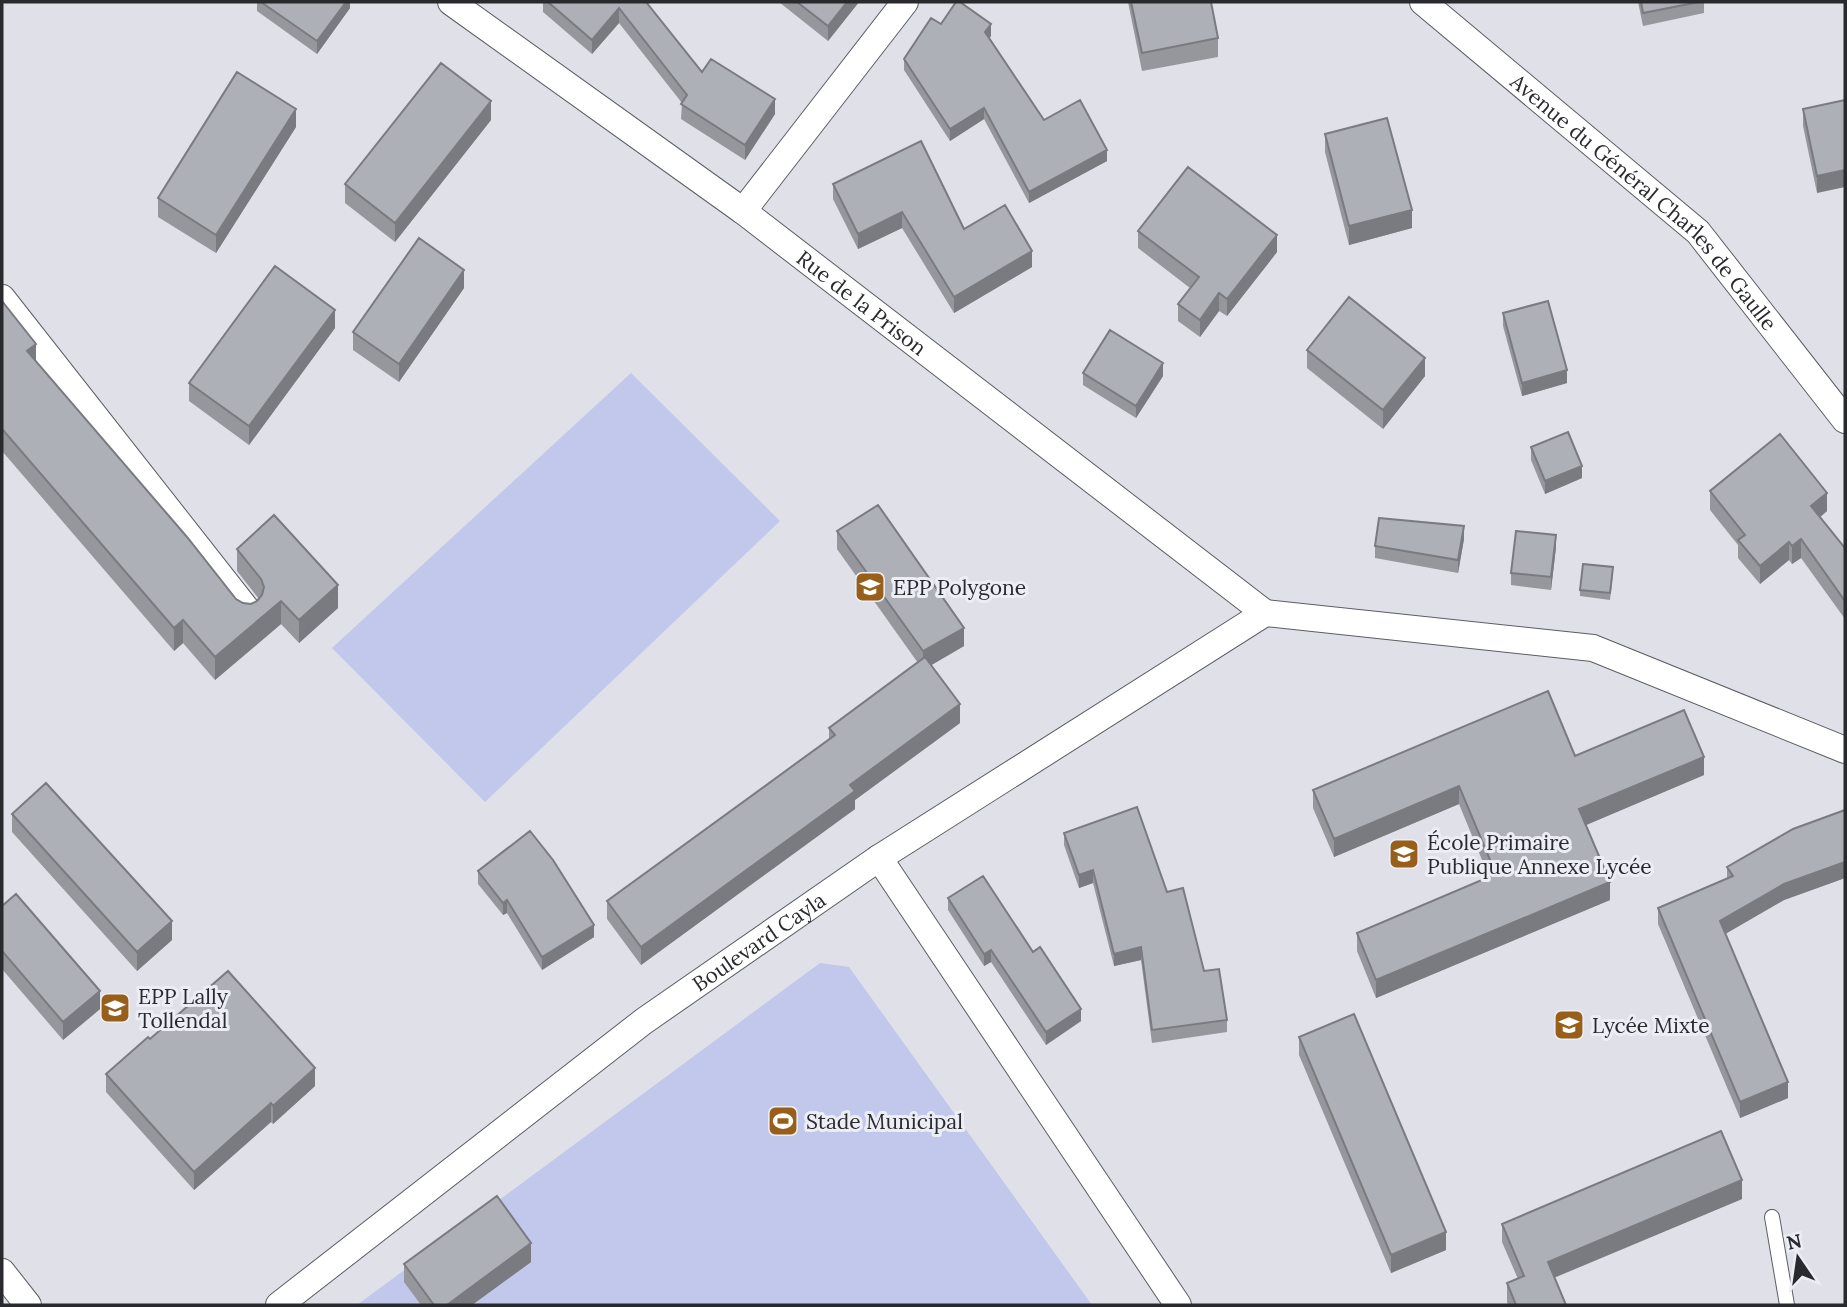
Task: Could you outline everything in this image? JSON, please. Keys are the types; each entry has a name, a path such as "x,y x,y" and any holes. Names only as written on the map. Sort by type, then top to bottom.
{"street":[{"name":"Rue de la Prison","path":"451,2 743,211 1265,613"},
{"path":"743,211 905,2"},
{"name":"Avenue du Général Charles de Gaulle","path":"1423,2 1698,232 1845,420"},
{"path":"2,298 248,611"},
{"path":"1265,613 1593,648 1845,750"},
{"name":"Boulevard Cayla","path":"279,1305 644,1021 879,858 1265,613"},
{"path":"879,858 1178,1305"},
{"path":"2,1272 28,1305"}],"lane":[{"path":"1772,1217 1787,1305"}],"shaded area":[{"path":"631,373 780,521 485,802 332,648"},
{"name":"Stade Municipal","path":"820,963 849,967 1092,1305 357,1305"}],"building":[{"path":"261,2 346,2 317,41"},
{"path":"548,2 646,2 702,72 711,59 775,99 745,145 681,104 687,95 619,8 592,40"},
{"path":"797,2 847,2 828,26"},
{"path":"956,2 960,2 991,24 985,32 1044,120 1080,100 1107,150 1029,192 984,108 950,129 904,59 931,18 941,24"},
{"path":"1131,2 1211,2 1218,38 1142,53"},
{"path":"1641,2 1699,2 1643,13"},
{"path":"441,63 491,101 395,223 345,184"},
{"path":"237,72 296,109 216,235 158,198"},
{"path":"1845,100 1845,170 1817,176 1803,109"},
{"path":"1387,118 1412,210 1349,226 1325,134"},
{"path":"921,141 964,229 1005,205 1032,251 954,297 902,212 858,234 833,184"},
{"path":"1188,167 1277,235 1227,299 1219,293 1200,320 1178,304 1199,277 1138,231"},
{"path":"419,238 464,270 399,364 353,332"},
{"path":"275,266 335,310 249,426 189,383"},
{"path":"1349,297 1425,358 1383,410 1307,350"},
{"path":"2,301 36,344 27,351 187,537 236,599 251,604 262,595 264,587 261,579 237,549 274,515 338,585 299,620 281,601 215,657 183,620 174,628 2,429"},
{"path":"1548,301 1567,370 1522,383 1503,313"},
{"path":"1110,330 1163,363 1136,406 1083,373"},
{"path":"1568,432 1582,466 1545,481 1531,447"},
{"path":"1780,434 1827,493 1811,506 1845,548 1845,601 1801,539 1792,546 1789,542 1760,566 1738,540 1745,535 1710,491"},
{"path":"878,505 964,628 923,651 837,531"},
{"path":"1379,518 1464,526 1458,560 1375,546"},
{"path":"1516,531 1556,535 1551,577 1511,573"},
{"path":"1583,564 1613,567 1610,593 1580,590"},
{"path":"925,657 960,704 850,785 855,791 641,947 607,901 835,735 829,728"},
{"path":"1548,691 1575,756 1684,710 1704,757 1579,809 1610,882 1376,980 1357,933 1496,874 1459,786 1334,839 1313,790"},
{"path":"46,783 172,921 137,952 12,814"},
{"path":"1137,807 1167,892 1183,888 1204,971 1219,969 1227,1020 1152,1030 1141,947 1114,954 1093,870 1079,875 1064,833"},
{"path":"1845,810 1845,862 1784,884 1720,921 1788,1082 1740,1102 1658,908 1733,876 1727,867 1793,829"},
{"path":"530,831 553,860 594,925 542,957 507,900 503,903 478,871"},
{"path":"983,876 1033,952 1040,947 1081,1009 1046,1032 991,950 984,954 948,898"},
{"path":"16,894 100,991 63,1022 2,951 2,906"},
{"path":"228,971 315,1068 273,1106 271,1103 194,1172 106,1074"},
{"path":"1354,1014 1446,1232 1391,1255 1299,1037"},
{"path":"1721,1131 1742,1180 1548,1262 1566,1305 1516,1305 1507,1283 1524,1276 1502,1224"},
{"path":"497,1196 531,1243 447,1305 434,1305 404,1264"}],"place":[{"name":"EPP Polygone","path":"870,587"},
{"name":"École Primaire Publique Annexe Lycée","path":"1404,854"},
{"name":"EPP Lally Tollendal","path":"115,1008"},
{"name":"Lycée Mixte","path":"1569,1025"},
{"name":"Stade Municipal","path":"783,1121"}]}
